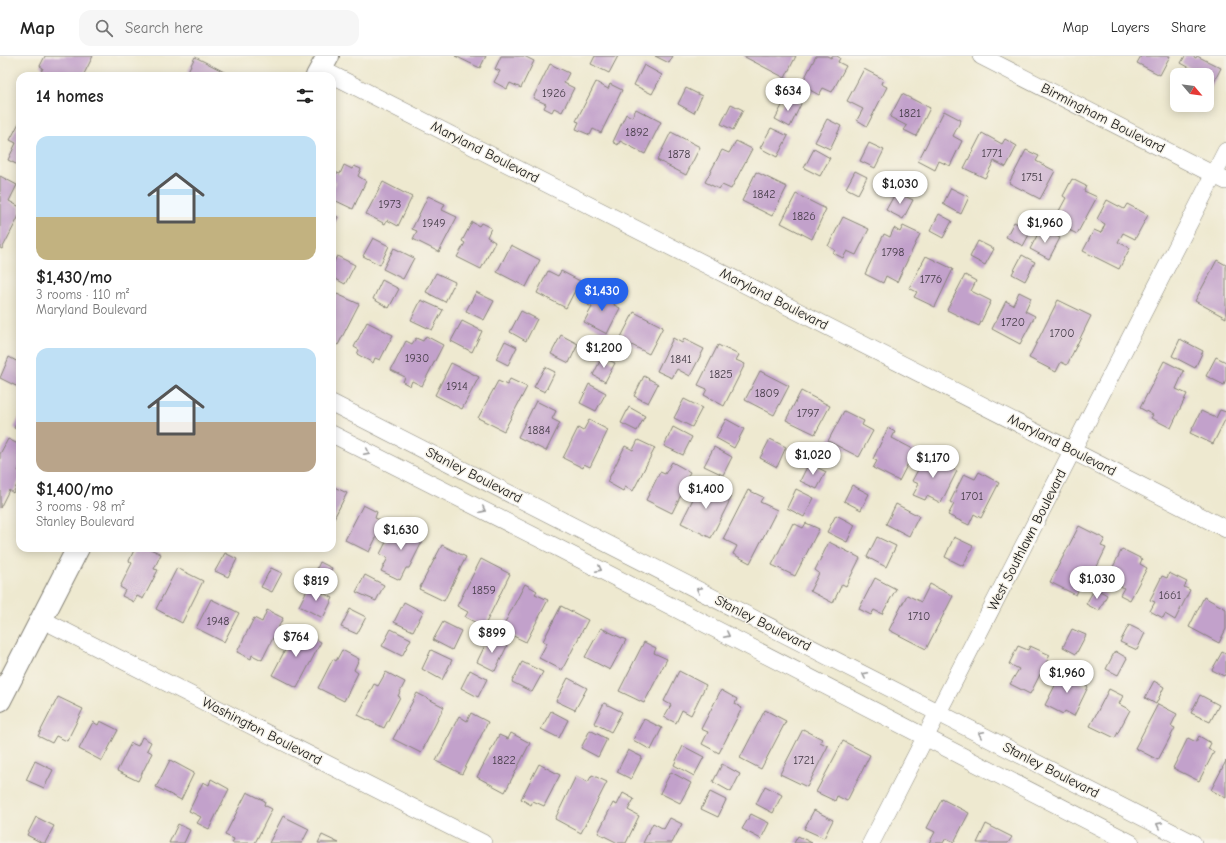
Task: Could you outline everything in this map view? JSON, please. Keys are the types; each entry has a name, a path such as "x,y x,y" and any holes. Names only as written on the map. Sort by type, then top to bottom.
{"main road":[{"path":"0,700 76,552"}],"street":[{"name":"Birmingham Boulevard","path":"981,56 1220,178"},
{"name":"Maryland Boulevard","path":"322,67 332,72"},
{"name":"Maryland Boulevard","path":"336,74 1226,529"},
{"name":"West Southlawn Boulevard","path":"871,843 1073,451 1220,178 1226,151"},
{"name":"Stanley Boulevard","path":"336,404 1193,843"},
{"name":"Stanley Boulevard","path":"336,436 558,548 1131,843"},
{"path":"558,548 570,524"},
{"name":"Washington Boulevard","path":"41,619 483,843"}],"building":[{"path":"45,56 93,56 85,72 41,72 43,68 40,66"},
{"path":"455,56 486,56 480,68"},
{"path":"501,56 524,56 534,61 521,88 510,83 507,89 494,82 500,71 495,69"},
{"path":"595,56 618,56 609,73 591,64"},
{"path":"655,56 673,56 669,63"},
{"path":"743,56 796,56 785,78"},
{"path":"816,56 827,56 831,58 832,56 837,56 840,58 838,62 846,66 832,92 823,88 819,95 801,85"},
{"path":"1141,56 1170,56 1160,75 1137,63"},
{"path":"1185,56 1192,56 1196,58 1197,56 1221,68 1214,82 1214,68 1190,68 1181,63"},
{"path":"195,57 224,72 190,72 188,71"},
{"path":"550,64 569,73 564,83 574,88 562,112 554,108 552,112 544,108 546,104 533,98"},
{"path":"644,65 662,75 652,94 634,85"},
{"path":"864,69 883,79 881,84 887,87 867,126 857,120 863,109 847,101"},
{"path":"596,82 608,89 610,84 622,90 601,133 593,129 590,135 576,129 579,122 576,121"},
{"path":"686,88 702,96 694,113 678,104"},
{"path":"902,94 930,108 916,136 904,130 907,126 890,117"},
{"path":"787,96 801,104 790,127 775,119"},
{"path":"731,104 743,110 733,130 721,124"},
{"path":"636,109 661,122 645,154 620,141 618,145 613,142 626,114 632,117"},
{"path":"944,111 961,120 953,136 962,141 950,166 939,161 935,170 918,161"},
{"path":"827,119 841,126 830,149 815,142"},
{"path":"771,128 788,136 777,157 760,148"},
{"path":"16,129 16,143 10,140"},
{"path":"671,132 700,147 686,175 657,160"},
{"path":"982,133 1002,144 1005,139 1017,146 1006,167 994,161 985,178 964,168"},
{"path":"736,141 752,149 731,189 722,185 719,189 705,182 722,150 729,153"},
{"path":"16,143 16,164 8,160"},
{"path":"869,143 884,150 875,168 860,161"},
{"path":"814,149 830,158 820,176 804,168"},
{"path":"1026,150 1039,156 1036,161 1055,171 1040,199 1009,183"},
{"path":"344,165 352,169 354,166 361,169 358,176 366,181 353,209 336,201 336,172 340,174"},
{"path":"855,171 867,177 858,194 846,188"},
{"path":"756,172 787,187 772,216 742,201"},
{"path":"0,176 16,184 9,201 16,205 16,222 2,249 0,248"},
{"path":"1072,179 1086,186 1084,191 1097,197 1077,234 1053,222 1066,198 1063,196"},
{"path":"383,182 412,197 398,226 387,220 385,224 366,214"},
{"path":"951,188 969,197 961,214 943,204"},
{"path":"896,192 913,200 903,219 886,210"},
{"path":"796,194 826,209 812,239 781,223"},
{"path":"428,196 445,204 442,210 457,217 439,252 413,239 417,231 412,229"},
{"path":"1107,200 1124,209 1127,204 1148,215 1135,239 1123,233 1118,242 1130,248 1119,269 1083,251 1094,230 1101,233 1105,224 1097,219"},
{"path":"939,214 952,221 943,238 930,231"},
{"path":"843,217 869,229 856,255 847,251 843,258 833,253 835,250 828,246"},
{"path":"472,222 479,226 481,223 491,228 487,237 495,242 481,269 457,257 465,243 462,241"},
{"path":"1014,222 1031,231 1023,246 1006,237"},
{"path":"903,226 920,234 897,282 886,276 883,283 865,274 884,234 890,237 894,228 900,232"},
{"path":"1041,228 1060,238 1049,259 1030,249"},
{"path":"373,238 389,246 380,265 363,256"},
{"path":"978,241 994,249 985,265 970,257"},
{"path":"511,245 540,260 526,287 497,272"},
{"path":"394,248 414,258 403,279 383,269"},
{"path":"1022,255 1035,262 1025,281 1012,274"},
{"path":"337,256 355,265 345,284 336,279"},
{"path":"926,256 953,269 935,307 914,297 917,292 909,288"},
{"path":"1217,260 1226,265 1226,318 1195,301"},
{"path":"548,271 558,276 561,271 580,281 566,308 537,293"},
{"path":"436,273 455,282 445,302 426,292"},
{"path":"965,275 976,281 971,291 991,301 979,326 947,310"},
{"path":"382,280 399,289 389,308 373,299"},
{"path":"596,290 616,300 614,305 620,308 607,334 584,322 592,307 588,305"},
{"path":"476,292 494,301 484,320 466,311"},
{"path":"1019,292 1031,298 1025,311 1035,316 1020,344 992,329 1006,301 1013,305"},
{"path":"337,294 359,304 338,345 336,344"},
{"path":"421,300 443,310 432,330 411,320"},
{"path":"1058,300 1091,316 1067,365 1061,362 1056,372 1029,358"},
{"path":"521,311 537,319 526,341 510,332"},
{"path":"634,312 663,327 649,354 620,339"},
{"path":"462,321 482,331 472,352 451,341"},
{"path":"367,322 393,335 380,360 375,358 373,363 357,354 359,350 354,347"},
{"path":"561,335 578,344 569,363 551,354"},
{"path":"426,336 443,345 422,386 412,381 410,386 403,382 405,377 391,370 406,341 412,344 416,338 423,341"},
{"path":"673,338 682,343 684,339 704,349 690,376 677,369 672,378 657,371"},
{"path":"1180,339 1203,351 1195,368 1172,356"},
{"path":"505,341 517,347 508,365 496,359"},
{"path":"718,345 739,355 736,360 745,364 724,406 704,395 707,389 698,385"},
{"path":"9,357 16,361 16,386 0,378"},
{"path":"602,357 615,363 605,382 593,375"},
{"path":"1216,357 1226,362 1226,380 1224,385 1206,376"},
{"path":"1164,361 1184,371 1176,389 1187,394 1171,428 1151,418 1153,415 1140,408"},
{"path":"451,363 479,377 462,409 435,395"},
{"path":"545,367 555,372 545,392 534,387"},
{"path":"760,371 789,386 774,415 745,400"},
{"path":"644,376 658,384 648,403 634,396"},
{"path":"510,379 527,387 504,431 478,418 498,381 507,385"},
{"path":"589,384 606,393 596,411 580,403"},
{"path":"801,391 830,406 815,434 786,420"},
{"path":"684,399 702,408 692,427 674,418"},
{"path":"536,401 556,411 552,419 560,423 546,451 518,437"},
{"path":"629,407 645,416 637,431 621,423"},
{"path":"1220,410 1226,412 1226,418 1213,444 1190,433 1201,411 1216,418"},
{"path":"844,411 864,421 862,425 873,431 859,457 828,441"},
{"path":"726,419 744,429 734,448 716,438"},
{"path":"589,420 608,430 590,467 584,464 583,468 563,458 578,428 583,431"},
{"path":"673,427 692,437 683,455 664,446"},
{"path":"888,428 895,432 892,438 915,450 899,481 873,468 877,461 873,459"},
{"path":"8,439 16,443 16,487 13,493 9,490 0,508 0,454"},
{"path":"770,439 786,447 777,467 760,458"},
{"path":"638,440 655,448 633,491 625,487 623,491 607,482 625,446 633,450"},
{"path":"714,447 732,457 723,475 704,466"},
{"path":"928,451 937,456 934,460 957,471 941,503 927,496 925,500 913,495 919,484 912,481"},
{"path":"672,462 690,472 684,484 686,485 672,513 646,500 660,472 665,474"},
{"path":"809,463 826,472 817,489 800,481"},
{"path":"979,472 999,483 981,518 974,514 969,525 948,515 954,504 950,502 964,474 975,479"},
{"path":"701,483 731,498 711,538 681,523"},
{"path":"852,485 869,494 861,510 844,501"},
{"path":"336,488 347,493 336,514"},
{"path":"796,489 814,498 804,517 787,508"},
{"path":"748,490 763,497 760,502 777,510 750,563 733,554 737,546 723,539"},
{"path":"896,504 919,516 909,536 886,524"},
{"path":"363,505 377,512 375,518 384,522 369,552 345,540"},
{"path":"836,515 855,525 847,542 827,532"},
{"path":"408,522 421,529 417,537 423,540 409,568 406,568 400,580 381,571 388,558 380,554 388,538 392,540 398,527 404,530"},
{"path":"793,523 803,528 806,523 819,529 795,576 772,565"},
{"path":"1079,526 1105,539 1101,546 1106,548 1089,583 1083,580 1076,595 1050,582"},
{"path":"877,537 896,546 886,567 867,557"},
{"path":"954,537 973,546 963,566 945,557"},
{"path":"829,542 860,558 846,586 842,584 833,603 810,591 819,573 815,570"},
{"path":"442,545 466,557 444,601 419,589"},
{"path":"1122,549 1142,559 1140,564 1147,568 1130,600 1120,595 1124,588 1107,579"},
{"path":"133,552 157,552 161,554 154,569 158,570 143,599 137,596 134,602 122,596 125,590 120,587 132,563 129,561"},
{"path":"225,553 237,559 228,577 215,571"},
{"path":"481,559 510,574 484,627 465,617 468,612 457,606"},
{"path":"320,562 332,568 324,585 312,579"},
{"path":"177,568 203,581 182,623 156,609"},
{"path":"271,568 282,573 272,592 261,587"},
{"path":"1169,573 1187,582 1184,587 1190,590 1175,620 1165,614 1163,618 1150,611 1155,602 1150,600 1162,576 1167,578"},
{"path":"365,575 384,585 376,601 356,592"},
{"path":"875,578 896,589 882,614 874,610 871,615 859,609"},
{"path":"525,584 537,591 535,594 548,600 526,642 501,630"},
{"path":"930,584 953,596 926,649 889,630 907,595 921,602"},
{"path":"309,586 333,598 323,618 299,606"},
{"path":"1095,588 1107,595 1099,611 1086,604"},
{"path":"1204,597 1226,609 1226,629 1219,643 1189,627"},
{"path":"211,599 239,613 224,642 196,628"},
{"path":"404,602 423,612 413,631 394,622"},
{"path":"561,606 588,620 562,670 539,658 547,643 543,641"},
{"path":"350,609 366,617 357,634 341,627"},
{"path":"267,610 283,618 262,660 252,655 251,659 237,652 254,618 262,622"},
{"path":"443,622 461,631 452,650 433,640"},
{"path":"1129,625 1145,633 1137,650 1120,642"},
{"path":"601,628 626,640 610,670 585,657"},
{"path":"296,629 321,642 297,688 272,675"},
{"path":"391,629 411,639 402,656 382,646"},
{"path":"1072,629 1086,635 1076,654 1063,647"},
{"path":"489,637 507,646 495,671 477,662"},
{"path":"644,642 656,648 654,653 667,659 644,703 619,691"},
{"path":"1018,646 1028,650 1030,646 1050,655 1030,694 1010,684 1019,669 1009,664"},
{"path":"342,650 359,659 354,670 358,673 344,701 318,688 333,659 336,661"},
{"path":"431,650 452,660 442,680 422,669"},
{"path":"1115,651 1127,658 1118,675 1106,669"},
{"path":"1222,652 1226,654 1226,673 1224,676 1212,670"},
{"path":"522,662 543,672 532,692 512,682"},
{"path":"1064,668 1080,677 1078,682 1088,687 1074,716 1065,711 1063,714 1045,705"},
{"path":"470,670 487,679 478,697 461,688"},
{"path":"679,671 706,685 691,715 682,710 676,723 664,717 671,705 664,701"},
{"path":"386,672 405,682 398,696 400,697 384,728 358,715 374,684 378,686"},
{"path":"568,678 587,688 575,710 556,701"},
{"path":"1154,681 1164,687 1156,704 1145,698"},
{"path":"1109,689 1123,696 1119,704 1130,710 1115,738 1090,726"},
{"path":"721,690 737,699 735,704 742,708 719,753 702,744 708,732 701,729"},
{"path":"417,693 444,707 421,753 393,739"},
{"path":"1200,695 1219,705 1210,722 1191,713"},
{"path":"58,697 83,709 67,741 56,736 52,743 38,736"},
{"path":"604,703 622,712 611,732 594,723"},
{"path":"1158,704 1177,714 1171,726 1175,728 1158,760 1135,748"},
{"path":"765,710 786,721 761,769 740,758"},
{"path":"551,711 568,720 559,738 541,729"},
{"path":"471,713 488,722 462,774 436,761 459,716 467,721"},
{"path":"644,719 662,728 651,750 633,740"},
{"path":"100,721 118,730 102,761 79,749 93,722 98,725"},
{"path":"803,729 822,739 820,742 828,746 807,787 780,774"},
{"path":"590,730 607,739 598,757 581,748"},
{"path":"511,733 530,743 505,792 477,777 499,735 508,739"},
{"path":"1199,736 1211,743 1208,749 1214,752 1199,781 1173,768 1188,738 1196,742"},
{"path":"142,737 151,742 147,750 152,753 138,781 117,771 131,743 138,746"},
{"path":"843,741 870,755 847,801 837,796 835,801 816,792"},
{"path":"683,746 704,757 694,776 674,765"},
{"path":"628,750 642,757 631,779 617,772"},
{"path":"170,760 194,773 181,800 156,787"},
{"path":"35,761 53,770 44,788 26,780"},
{"path":"1226,761 1226,798 1211,790"},
{"path":"539,764 560,775 544,806 533,801 531,805 521,799"},
{"path":"722,764 740,774 731,792 713,782"},
{"path":"671,772 691,783 680,803 660,793"},
{"path":"592,775 607,782 581,833 555,819 576,776 588,782"},
{"path":"211,779 229,789 209,829 197,823 201,817 189,811 203,782 209,785"},
{"path":"765,786 782,795 773,813 756,804"},
{"path":"247,792 265,801 264,805 272,809 255,843 232,843 234,839 225,835"},
{"path":"710,792 726,800 718,817 701,809"},
{"path":"623,793 634,799 628,810 639,816 626,843 618,843 598,833 613,803 617,805"},
{"path":"942,799 969,813 954,842 946,838 943,843 929,843 935,832 927,828"},
{"path":"814,810 833,820 824,838 804,829"},
{"path":"751,814 769,823 761,839 742,829"},
{"path":"283,816 309,829 302,843 269,843"},
{"path":"36,817 54,826 45,843 42,843 27,835"},
{"path":"670,818 682,824 672,843 643,843 653,823 664,829"},
{"path":"178,824 190,830 184,843 169,843"},
{"path":"986,824 1012,837 1008,843 977,843"},
{"path":"322,835 339,843 318,843"},
{"path":"798,836 812,843 794,843"}]}
